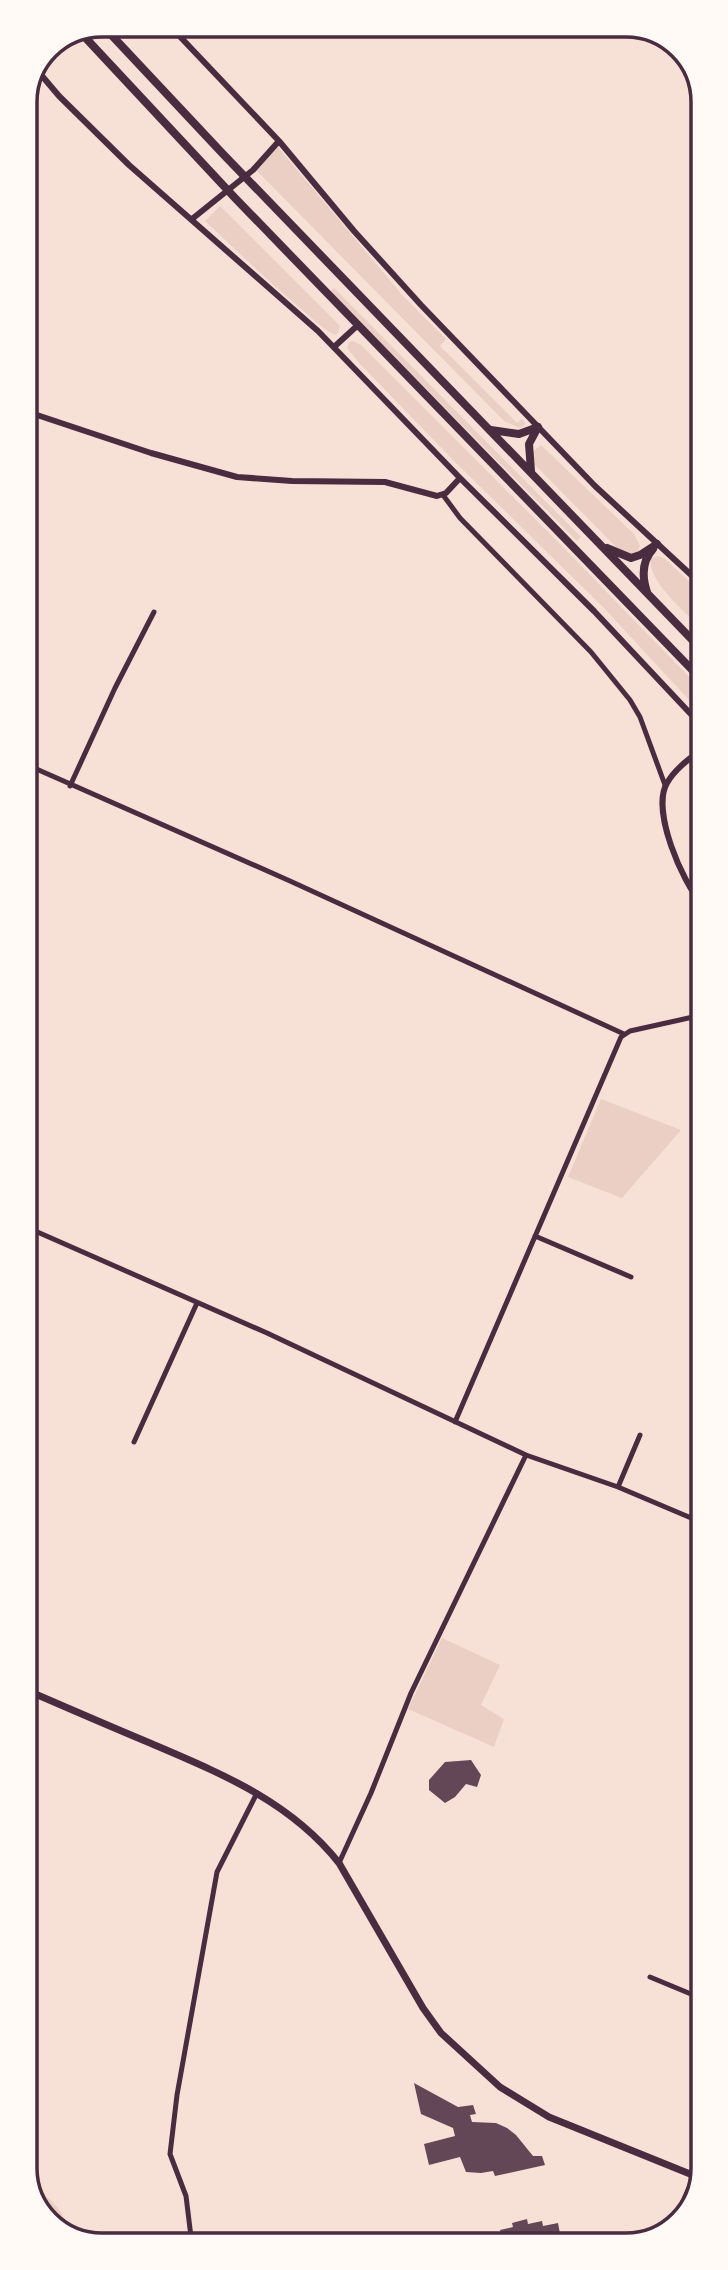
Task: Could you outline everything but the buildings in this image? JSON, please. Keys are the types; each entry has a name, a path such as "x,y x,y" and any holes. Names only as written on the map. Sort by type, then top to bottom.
{"highway":[{"path":"113,37 691,639"},
{"path":"86,39 210,172 691,669"},
{"path":"491,430 519,434 538,427"},
{"path":"531,472 530,444 538,427"},
{"path":"585,531 614,553 631,558 657,544"},
{"path":"648,594 643,574 649,553 657,544"}],"main road":[{"path":"37,1695 216,1772 257,1793 306,1827 322,1841 339,1863 423,2008 441,2033 500,2087 549,2117 691,2174"}],"street":[{"path":"181,37 279,141 354,231 538,427 691,575"},
{"path":"42,76 129,165 268,285 334,347 460,478 594,611 691,714"},
{"path":"192,219 253,170 279,141"},
{"path":"334,347 358,325"},
{"path":"37,415 151,453 237,477 292,481 385,482 435,496 443,495 460,478"},
{"path":"443,495 466,524 592,652 630,700 644,726 665,785 664,822 678,863 691,889"},
{"path":"71,786 115,688 154,612"},
{"path":"665,785 678,768 691,758"},
{"path":"37,770 290,880 624,1034 691,1019"},
{"path":"455,1422 624,1034"},
{"path":"37,1232 526,1455 618,1486 691,1518"},
{"path":"535,1236 631,1277"},
{"path":"134,1442 197,1303"},
{"path":"618,1486 640,1435"},
{"path":"339,1863 371,1793 411,1693 526,1455"},
{"path":"191,2233 186,2196 170,2154 177,2095 218,1872 257,1793"},
{"path":"650,1977 691,1994"}],"shaded area":[{"path":"278,147 404,297 446,339 440,346 517,423 522,419 526,424 520,428 504,421 255,169"},
{"path":"220,206 340,326 338,333 335,335 317,323 205,221"},
{"path":"334,288 581,537 577,541 330,292"},
{"path":"349,342 361,345 691,679 691,702 604,608 452,459 360,364 347,348"},
{"path":"541,445 634,534 640,546 637,553 631,554 617,548 534,464 532,452"},
{"path":"651,558 664,558 691,583 691,618 661,586 651,567"},
{"path":"601,1099 681,1130 622,1198 568,1177"},
{"path":"442,1638 500,1665 481,1705 504,1719 494,1747 408,1709"},
{"path":"42,2193 55,2204 66,2222 53,2211"}]}
